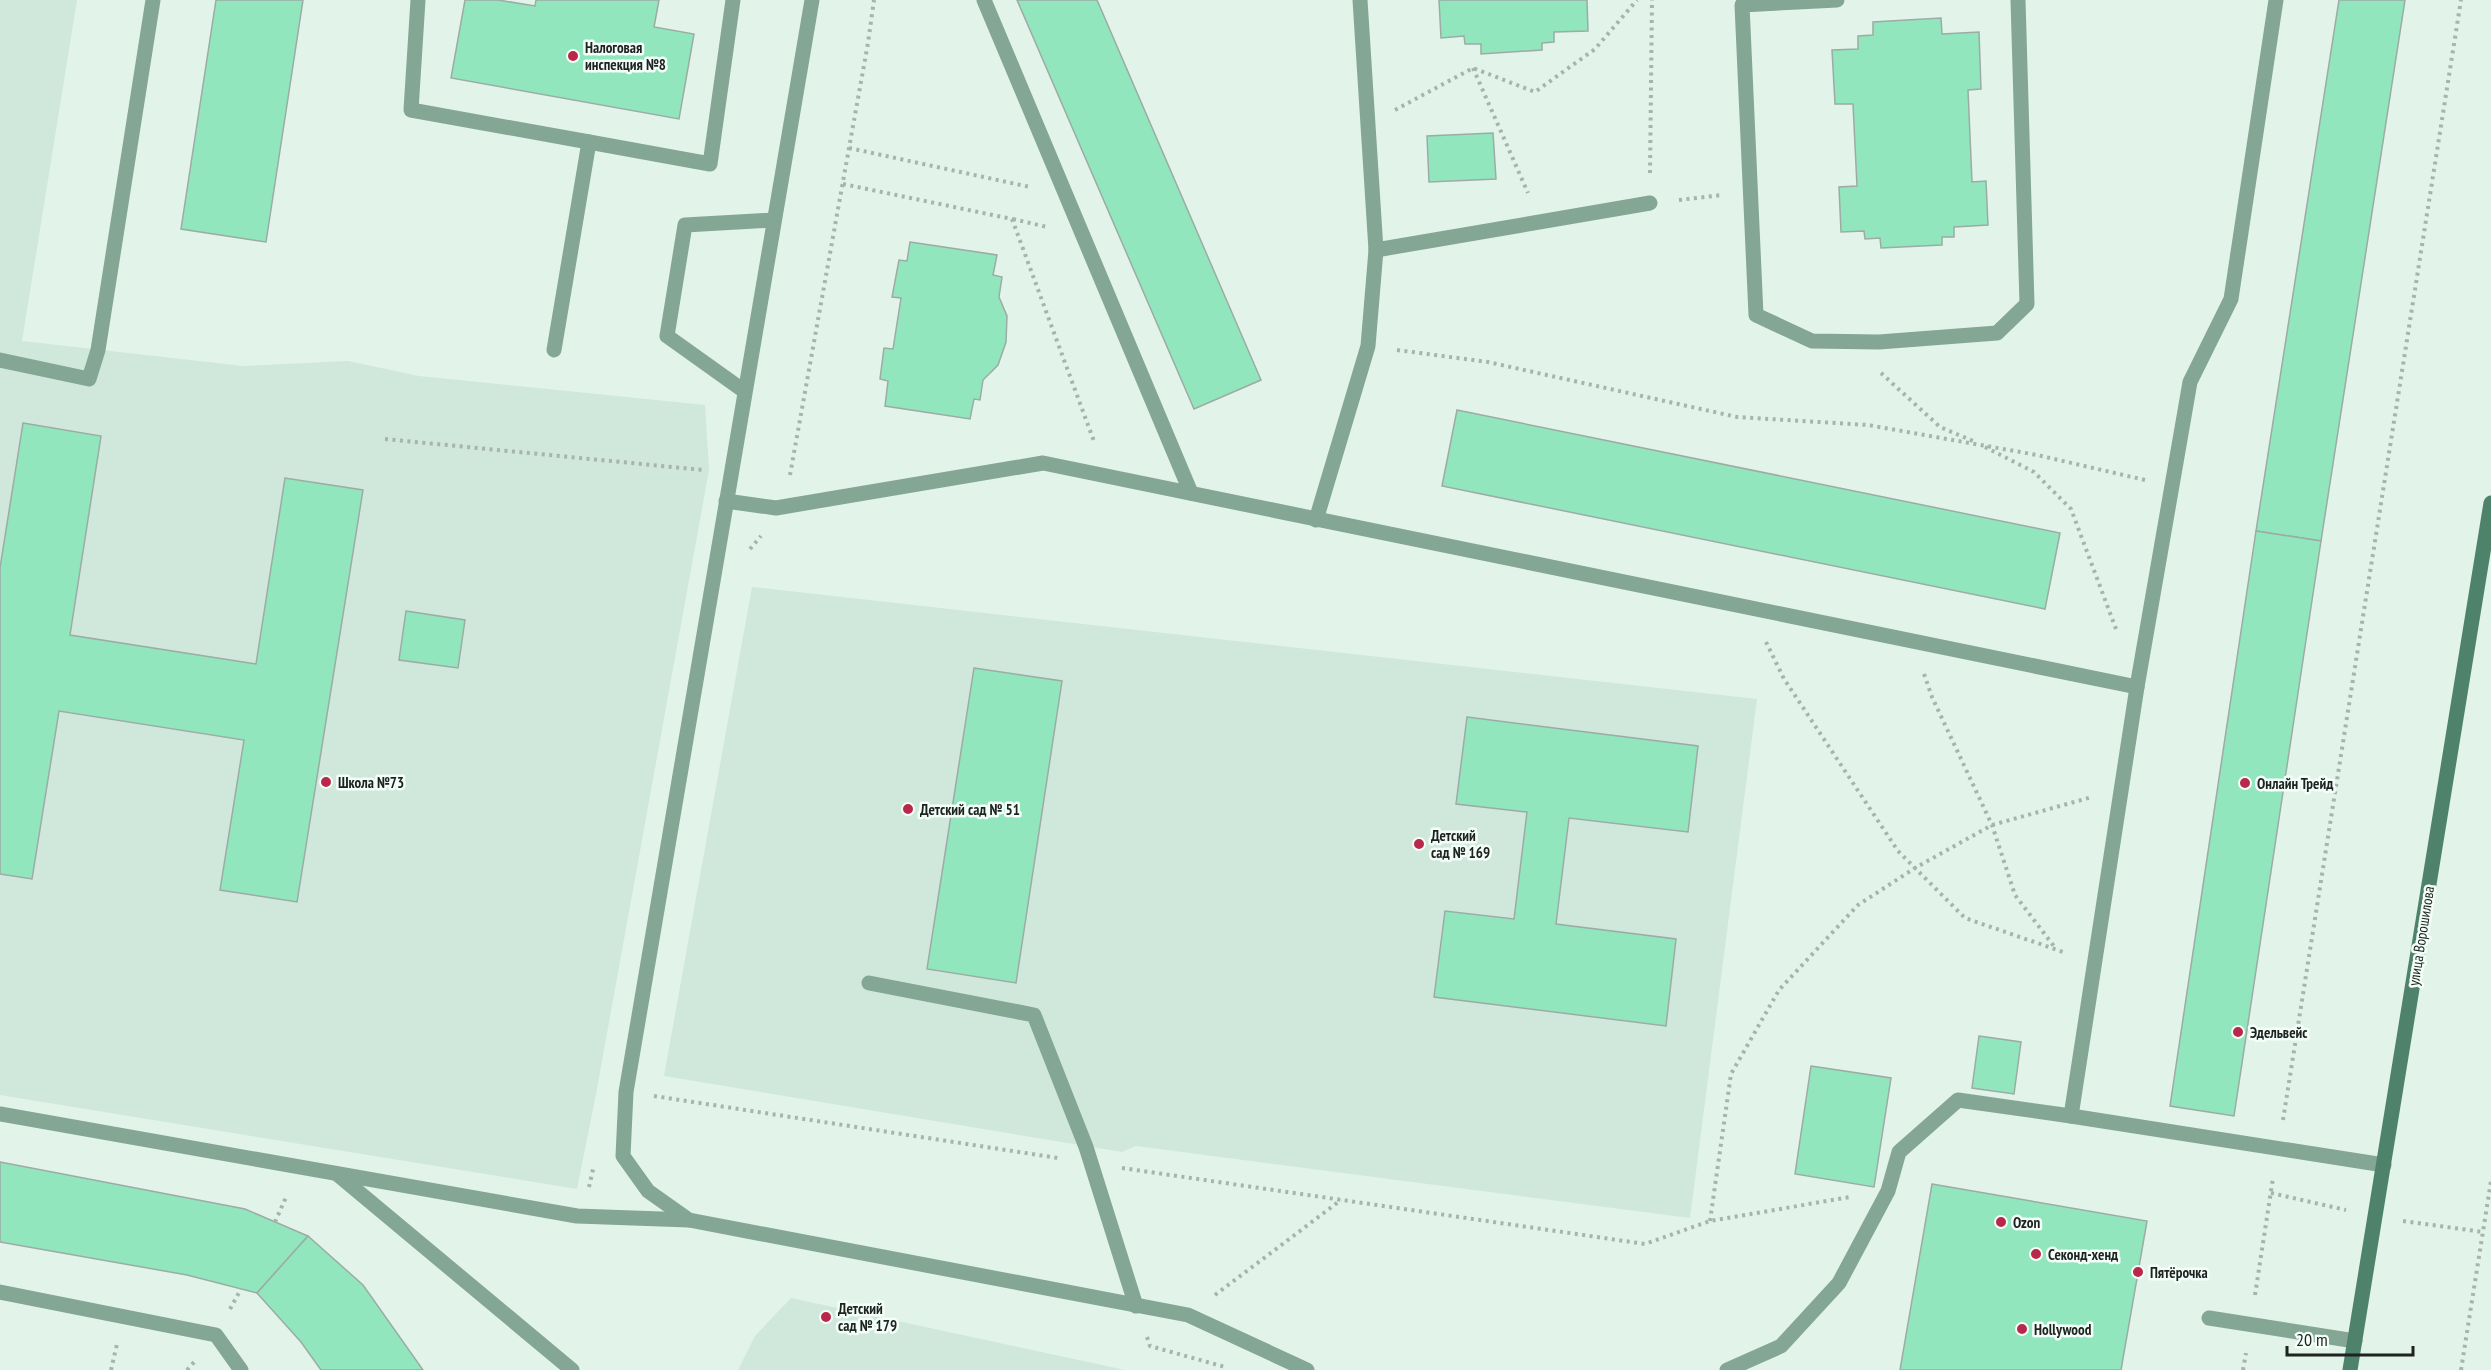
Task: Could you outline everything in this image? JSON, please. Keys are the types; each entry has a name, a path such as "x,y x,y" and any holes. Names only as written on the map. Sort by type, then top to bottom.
{"main road":[{"name":"улица Ворошилова","path":"2350,1370 2491,503"}],"street":[{"path":"0,360 89,379 98,350 153,0"},
{"path":"418,0 411,110 710,164 733,0"},
{"path":"689,1220 648,1191 623,1156 626,1092 812,0"},
{"path":"984,0 1191,494"},
{"path":"1316,519 1368,346 1376,250 1360,0"},
{"path":"1837,0 1742,5 1756,315 1812,341 1848,342 1996,333 2026,304 2018,0"},
{"path":"2071,1116 2137,687 2190,382 2231,298 2276,0"},
{"path":"554,350 589,142"},
{"path":"1376,250 1650,203"},
{"path":"744,391 667,336 685,225 774,220"},
{"path":"726,501 776,508 1043,463 2137,687"},
{"path":"869,983 1034,1015 1090,1163 1136,1306"},
{"path":"1727,1370 1781,1346 1839,1283 1888,1191 1899,1152 1958,1100 2384,1165"},
{"path":"0,1114 577,1216 689,1220 1188,1316 1307,1370"},
{"path":"337,1174 572,1370"},
{"path":"0,1292 216,1335 241,1370"},
{"path":"2209,1318 2355,1341"}],"path":[{"path":"785,506 874,0"},
{"path":"1368,125 1473,68 1535,92 1595,50 1637,0"},
{"path":"1652,0 1650,203 1750,192"},
{"path":"2243,1370 2461,0"},
{"path":"1473,68 1541,222"},
{"path":"849,148 1066,195"},
{"path":"843,184 1012,219 1106,476"},
{"path":"1848,342 1940,427 2034,472 2071,510 2116,632"},
{"path":"1368,346 1488,362 1737,417 1868,425 2037,454 2172,487"},
{"path":"1749,608 1784,679 1898,851 1965,918 2095,963"},
{"path":"1914,642 1932,697 1992,825 2015,895 2056,950"},
{"path":"1710,1221 1731,1074 1779,990 1858,905 1915,868 1992,825 2121,788"},
{"path":"626,1092 1645,1244 1710,1221 1888,1191"},
{"path":"588,1194 595,1160"},
{"path":"2461,1370 2491,1181"},
{"path":"1188,1316 1342,1200"},
{"path":"1136,1306 1150,1346 1235,1370"}],"shaded area":[{"name":"Школа №73","path":"0,0 77,0 22,341 243,366 348,361 419,376 705,405 709,470 577,1189 0,1095"},
{"name":"Детский сад № 169","path":"752,587 1757,699 1690,1218 1136,1146 1122,1152 664,1076"},
{"name":"Детский сад № 179","path":"791,1298 1125,1370 738,1370 755,1336"}],"building":[{"path":"216,0 303,0 266,242 181,229"},
{"name":"Налоговая инспекция №8","path":"465,0 498,0 535,6 536,0 659,0 654,27 694,34 679,119 451,78"},
{"path":"1017,0 1097,0 1261,380 1194,409"},
{"path":"1439,0 1587,0 1588,31 1554,32 1554,42 1542,43 1542,50 1481,54 1481,44 1465,44 1464,36 1441,38"},
{"path":"2339,0 2405,0 2321,541 2256,531"},
{"path":"1941,18 1942,34 1979,32 1981,89 1968,90 1972,182 1986,181 1988,225 1954,227 1954,237 1942,237 1942,245 1881,248 1880,238 1865,239 1864,231 1841,232 1839,187 1857,186 1853,104 1835,104 1832,50 1858,49 1858,36 1873,35 1873,22"},
{"path":"1493,133 1496,179 1429,182 1427,136"},
{"path":"910,242 997,255 993,275 1002,277 999,297 1007,316 1006,342 998,365 983,380 980,400 974,399 970,419 885,406 888,381 880,379 884,348 893,349 901,298 892,297 899,260 907,261"},
{"path":"1457,410 2060,533 2045,609 1442,486"},
{"path":"23,423 101,436 70,635 256,664 285,478 363,490 297,902 220,890 244,740 59,711 32,879 0,874 0,568"},
{"path":"2256,531 2321,541 2234,1116 2170,1106"},
{"path":"406,611 465,620 458,668 399,660"},
{"path":"974,668 1062,681 1016,983 927,969"},
{"path":"1467,717 1698,746 1688,832 1569,818 1556,924 1676,939 1666,1026 1434,997 1445,911 1514,919 1527,812 1456,804"},
{"path":"1979,1036 2021,1042 2014,1094 1972,1088"},
{"path":"1811,1066 1891,1078 1874,1187 1795,1174"},
{"path":"0,1162 245,1209 308,1236 257,1293 187,1275 0,1242"},
{"path":"1932,1184 2147,1221 2121,1370 1900,1370"},
{"path":"308,1236 363,1285 423,1370 321,1370 301,1342 257,1293"}],"place":[{"name":"Налоговая инспекция №8","path":"573,56"},
{"name":"Школа №73","path":"326,782"},
{"name":"Онлайн Трейд","path":"2245,783"},
{"name":"Детский сад № 51","path":"908,809"},
{"name":"Детский сад № 169","path":"1419,844"},
{"name":"Эдельвейс","path":"2238,1032"},
{"name":"Ozon","path":"2001,1222"},
{"name":"Секонд-хенд","path":"2036,1254"},
{"name":"Пятёрочка","path":"2138,1272"},
{"name":"Детский сад № 179","path":"826,1317"},
{"name":"Hollywood","path":"2022,1329"}]}
